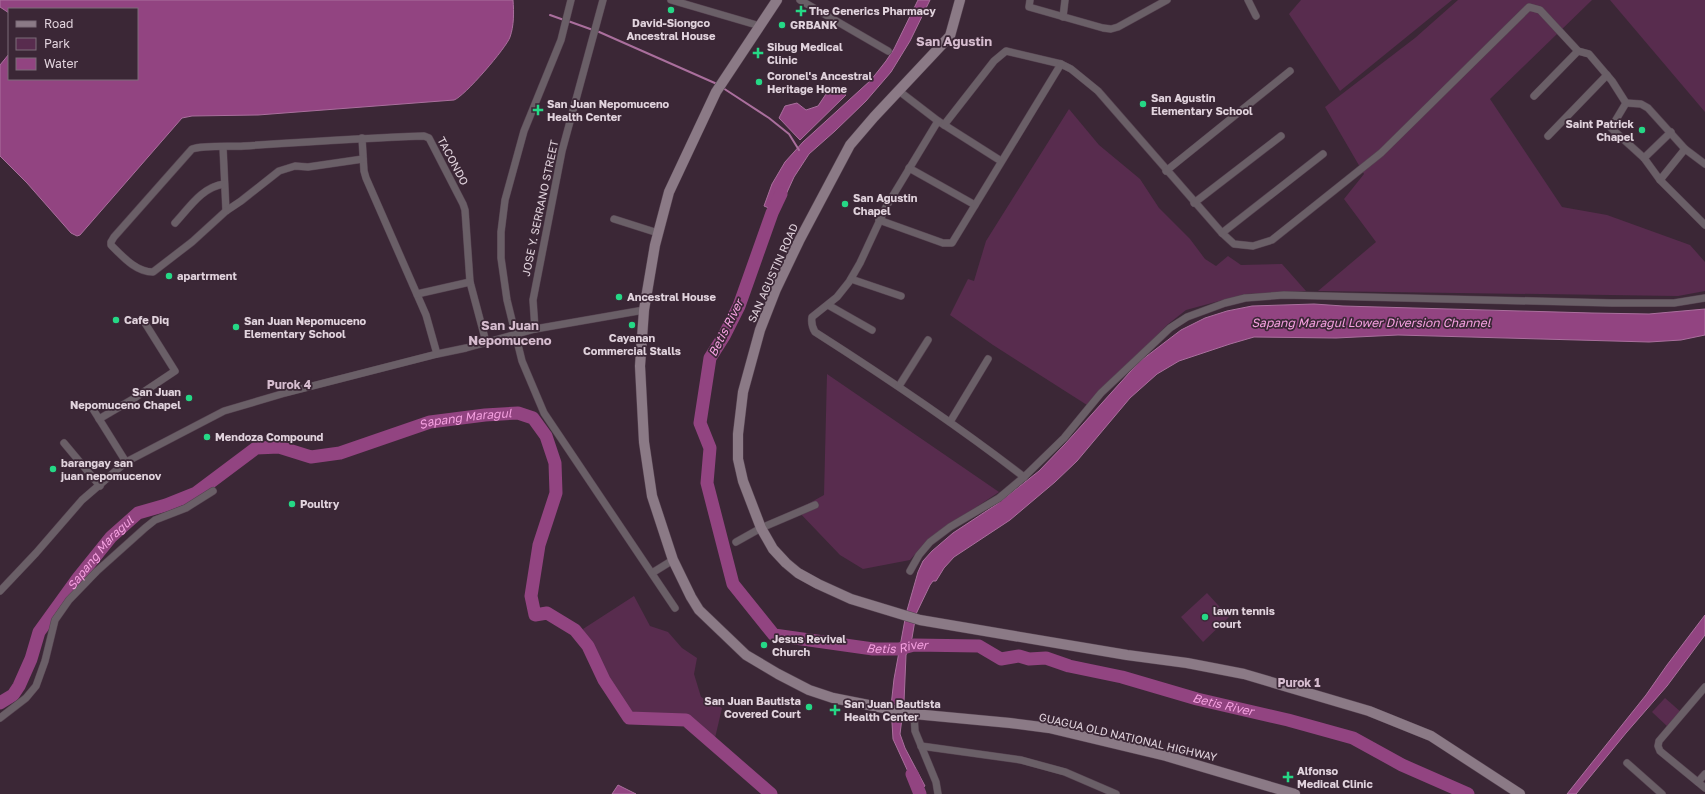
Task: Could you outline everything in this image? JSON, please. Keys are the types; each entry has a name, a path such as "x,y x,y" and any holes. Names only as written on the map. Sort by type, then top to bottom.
{"street":[{"path":"571,0 560,40 524,131 505,200 501,232 501,258 507,300 514,336 524,366 544,413 675,608"},
{"name":"JOSE Y. SERRANO STREET","path":"536,329 533,300 559,167 602,0"},
{"path":"670,0 760,26"},
{"name":"GUAGUA OLD NATIONAL HIGHWAY","path":"777,0 716,92 669,192 658,233 644,310 640,366 644,442 652,496 673,560 699,610 746,655 809,690 833,698 887,710 1010,722 1049,728 1166,756 1229,773 1295,794"},
{"path":"800,0 888,51"},
{"name":"SAN AGUSTIN ROAD","path":"960,0 950,36 850,145 799,241 776,289 760,330 743,392 738,434 738,459 743,481 760,528 773,549 798,573 818,584 851,599 920,620 1127,655 1187,663 1244,674 1369,711 1431,736 1520,794"},
{"path":"1030,0 1029,8 1063,18 1111,29 1118,27 1167,0"},
{"path":"1063,18 1065,0"},
{"path":"1248,0 1256,16"},
{"path":"1024,477 899,386 815,332 811,322 812,317 837,297 851,279 860,263 879,220 909,168 941,123 994,61 1006,51 1061,64 1071,69 1098,91 1166,171 1222,233 1234,244 1252,246 1272,240 1381,153 1529,7 1540,10 1578,50 1589,54 1608,75 1626,104"},
{"path":"1534,96 1578,50"},
{"path":"879,220 948,244 952,243 1061,64"},
{"path":"1166,171 1290,71"},
{"path":"1548,136 1608,75"},
{"path":"899,91 941,123 1001,161"},
{"path":"1626,104 1644,105 1671,132 1685,149 1705,164"},
{"path":"1626,104 1610,128 1644,158 1660,180 1705,225"},
{"path":"1644,158 1671,132"},
{"name":"TACONDO","path":"362,138 424,136 429,138 465,210 470,282 486,342"},
{"path":"1194,203 1281,136"},
{"path":"363,159 308,167 286,168 279,171 226,211 192,242 153,272 147,272 139,269 128,262 111,245 114,237 192,149 198,147 223,147 362,138 366,178 375,202 426,315 437,354"},
{"path":"223,147 226,211"},
{"path":"1660,180 1685,149"},
{"path":"1222,233 1323,154"},
{"path":"909,168 975,204"},
{"path":"175,223 206,190 213,185 224,184"},
{"path":"614,219 658,233"},
{"path":"851,279 901,296"},
{"path":"417,294 470,282"},
{"path":"910,571 919,555 930,542 950,527 998,498 1024,477 1064,438 1101,393 1170,328 1188,317 1225,303 1245,298 1284,295 1612,303 1674,303 1705,298"},
{"path":"828,305 872,330"},
{"path":"0,591 36,553 82,500 126,462 171,437 224,411 285,393 514,336 536,329 644,310"},
{"path":"99,419 133,399 175,371 145,323"},
{"path":"899,386 928,340"},
{"path":"950,422 988,359"},
{"path":"91,406 126,462"},
{"path":"64,443 100,486"},
{"path":"0,718 26,698 36,686 45,661 55,620 74,595 97,571 155,520 186,508 213,492"},
{"path":"736,542 760,528 815,505"},
{"path":"652,573 673,560"},
{"path":"1705,687 1658,744 1660,750 1705,788"},
{"path":"910,713 915,731 936,782 938,794"},
{"path":"921,746 1021,760 1064,772 1116,794"},
{"path":"1627,763 1662,794"},
{"path":"1698,782 1705,774"}],"green space":[{"path":"1301,0 1452,0 1340,91 1289,14"},
{"path":"1458,0 1592,0 1490,99 1562,207 1607,215 1690,245 1705,262 1705,291 1678,296 1318,291 1376,242 1344,199 1364,174 1325,107 1415,38"},
{"path":"1610,0 1705,0 1705,112"},
{"path":"1069,109 1099,145 1140,179 1159,208 1190,239 1205,259 1216,266 1228,256 1241,265 1282,264 1306,291 1245,294 1186,310 1167,325 1087,405 993,345 950,315 968,279 974,281 986,241"},
{"path":"827,374 999,492 928,539 910,560 863,569 840,555 797,510 824,495"},
{"name":"lawn tennis court","path":"1207,593 1229,617 1203,642 1181,617"},
{"path":"634,596 650,626 668,632 682,648 697,658 694,674 701,697 722,708 715,738 686,719 631,715 606,679 583,629"},
{"path":"1665,698 1682,713 1669,728 1652,712"}],"water":[{"path":"0,0 513,0 514,14 510,37 501,51 494,61 467,90 454,100 258,115 192,116 182,118 80,235 77,236 71,233 27,183 0,156 0,65 8,55 8,80 138,80 138,8 8,8 8,12 0,7"},
{"path":"918,0 930,0 910,41 891,72 866,101 809,154 794,177 778,212 764,206 772,184 785,162 803,142 871,80 886,61 894,49"},
{"path":"830,88 846,95 800,140 779,118 785,106 797,103 806,110 818,106"},
{"path":"1314,304 1649,314 1705,309 1705,335 1681,340 1649,342 1398,335 1336,338 1254,337 1179,361 1157,374 1130,398 1077,461 1055,482 1010,520 954,557 944,568 936,581 933,581 930,585 916,614 911,644 906,655 904,702 900,734 905,748 925,786 914,793 910,776 893,739 891,706 894,679 906,614 918,572 923,561 953,533 997,504 1039,471 1139,362 1181,330 1205,318 1227,311 1252,306"},
{"path":"1705,615 1705,635 1667,686 1576,794 1567,794 1646,695"},
{"path":"618,785 636,794 612,794"}],"waterway":[{"path":"550,15 564,20"},
{"path":"568,21 593,30"},
{"path":"597,31 717,84"},
{"path":"723,88 769,118 789,134 799,150"},
{"name":"Betis River","path":"781,194 772,213 739,306 724,336 710,358 700,423 710,448 707,483 733,584 774,635 873,649 899,649 914,645 979,646 1001,659 1019,656 1029,659 1046,658 1069,666 1122,677 1197,699 1288,720 1353,738 1402,765 1468,794"},
{"name":"Sapang Maragul","path":"0,703 13,695 19,686 31,659 39,632 78,578 111,537 138,513 166,505 196,493 256,448 279,447 311,457 340,453 430,422 485,415 518,413 533,418 546,436 555,463 556,493 539,545 531,596 535,615 547,613 575,630 588,646 604,680 629,718 686,720 771,794"},
{"name":"Sapang Maragul Lower Diversion Channel","path":"912,774 920,794"}],"place":[{"name":"David-Siongco Ancestral House","path":"671,10"},
{"name":"The Generics Pharmacy","path":"801,11"},
{"name":"GRBANK","path":"782,25"},
{"name":"Sibug Medical Clinic","path":"758,53"},
{"name":"Coronel's Ancestral Heritage Home","path":"759,82"},
{"name":"San Agustin Elementary School","path":"1143,104"},
{"name":"San Juan Nepomuceno Health Center","path":"538,110"},
{"name":"Saint Patrick Chapel","path":"1642,130"},
{"name":"San Agustin Chapel","path":"845,204"},
{"name":"apartrment","path":"169,276"},
{"name":"Ancestral House","path":"619,297"},
{"name":"Cafe Diq","path":"116,320"},
{"name":"Cayanan Commercial Stalls","path":"632,325"},
{"name":"San Juan Nepomuceno Elementary School","path":"236,327"},
{"name":"San Juan Nepomuceno Chapel","path":"189,398"},
{"name":"Mendoza Compound","path":"207,437"},
{"name":"barangay san juan nepomucenov","path":"53,469"},
{"name":"Poultry","path":"292,504"},
{"name":"lawn tennis court","path":"1205,617"},
{"name":"Jesus Revival Church","path":"764,645"},
{"name":"San Juan Bautista Covered Court","path":"809,707"},
{"name":"San Juan Bautista Health Center","path":"835,710"},
{"name":"Alfonso Medical Clinic","path":"1288,777"}],"district":[{"name":"San Agustin","path":"954,41"},
{"name":"San Juan Nepomuceno","path":"510,332"},
{"name":"Purok 4","path":"289,385"},
{"name":"Purok 1","path":"1299,683"}]}
